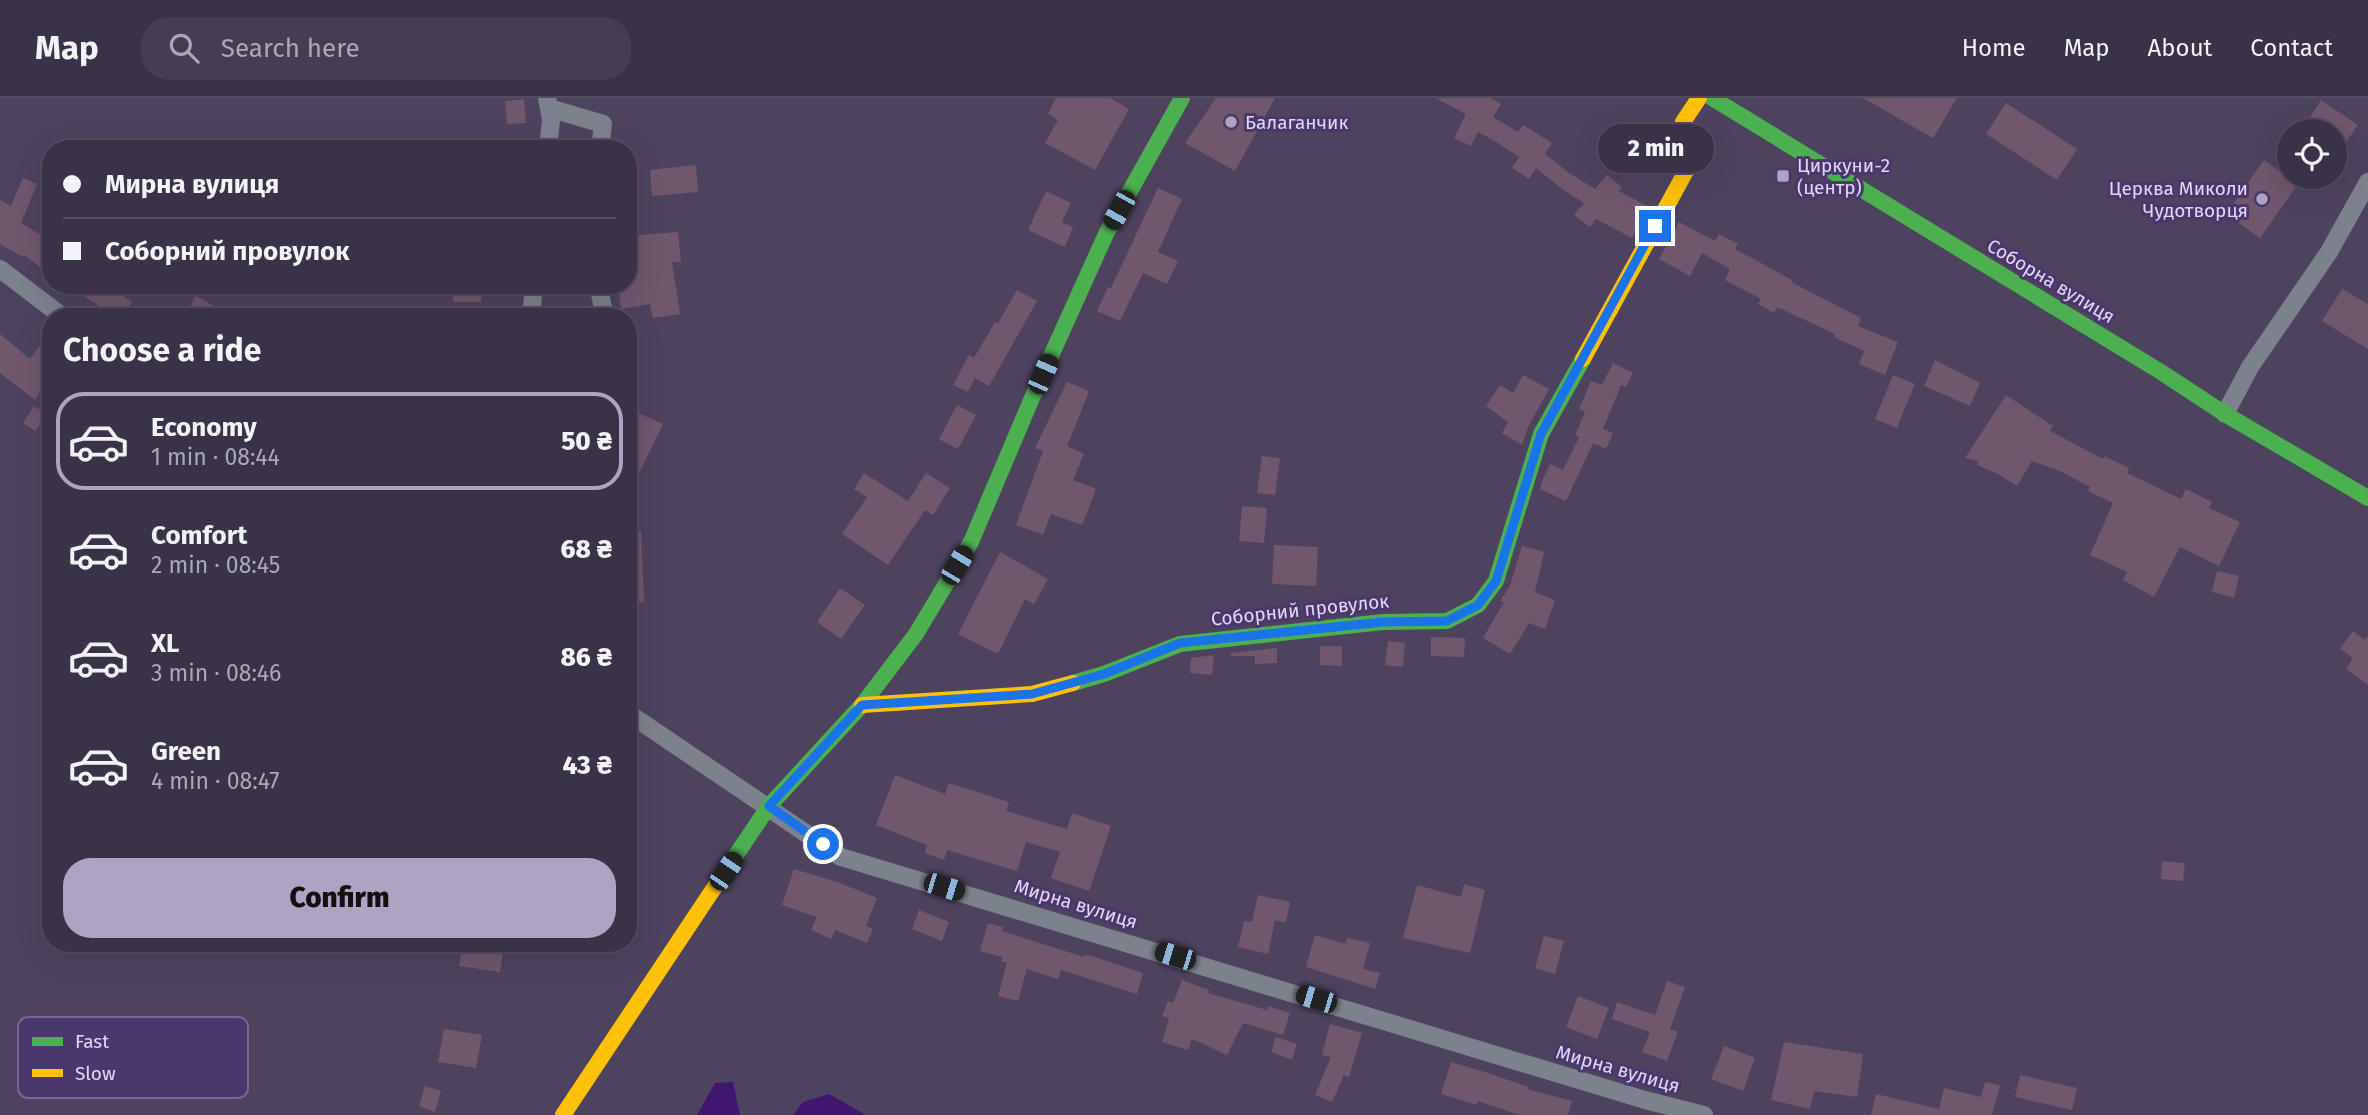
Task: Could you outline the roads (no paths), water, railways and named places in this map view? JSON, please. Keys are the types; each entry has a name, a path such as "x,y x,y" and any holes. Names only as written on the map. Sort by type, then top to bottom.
{"street":[{"path":"564,1115 769,806 862,705 916,634 971,542 1106,234 1182,98"},
{"name":"Соборний провулок","path":"862,705 1032,694 1104,674 1180,643 1383,622 1447,621 1478,605 1496,581 1541,434 1691,162 1683,122 1699,98"},
{"name":"Соборна вулиця","path":"1712,98 2161,372 2225,414 2368,498"},
{"path":"548,103 551,120 549,140"},
{"path":"548,103 603,124 601,140"},
{"path":"2225,414 2250,367 2329,252 2368,182"},
{"path":"0,269 52,308"},
{"name":"Мирна вулиця","path":"637,719 841,857 1645,1100 1704,1115"}],"place":[{"name":"Балаганчик","path":"1231,122"},
{"name":"Циркуни-2 (центр)","path":"1783,176"},
{"name":"Церква Миколи Чудотворця","path":"2262,199"}]}
